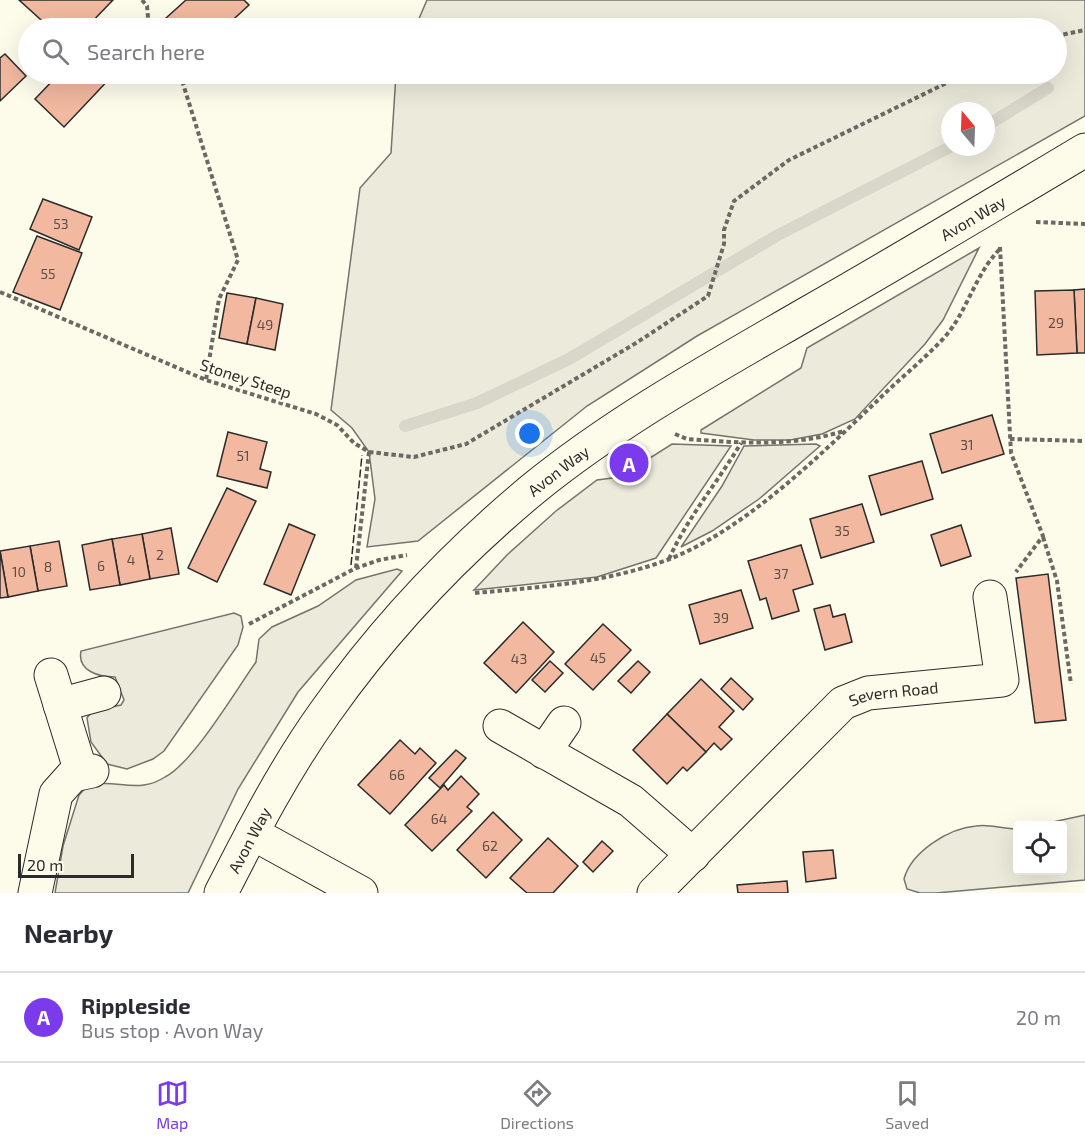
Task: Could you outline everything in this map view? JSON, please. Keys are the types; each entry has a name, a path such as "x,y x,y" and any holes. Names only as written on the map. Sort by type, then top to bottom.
{"street":[{"name":"Avon Way","path":"221,893 252,833 326,711 370,653 426,590 533,490 649,405 1085,150"},
{"name":"Severn Road","path":"654,893 834,710 849,700 868,693 1002,680 990,597"},
{"path":"35,893 56,794 67,779 87,772 56,690 104,693"},
{"path":"544,752 564,723"},
{"path":"500,726 631,801 693,855"},
{"path":"252,833 360,893"}],"path":[{"path":"142,0 147,6 148,18"},
{"path":"1067,34 1085,30"},
{"path":"183,84 238,260 219,299 206,380"},
{"path":"249,624 356,568 369,452 414,457 466,444 636,343 708,296 724,244 724,230 734,201 789,159 944,84"},
{"path":"1025,222 1085,224"},
{"path":"1000,242 1011,453 1043,536 1057,581 1071,684"},
{"path":"495,591 612,577 668,560 724,529 766,501 846,431 943,339 963,309 986,265 1000,249"},
{"name":"Stoney Steep","path":"0,292 206,380 316,414 337,425 354,443 369,452"},
{"path":"649,405 678,437 741,442 802,442 846,431"},
{"path":"1010,439 1085,441"},
{"path":"668,560 679,537 719,480 741,442"},
{"path":"1020,567 1043,536"}],"shaded area":[{"path":"427,0 1085,0 1085,116 697,336 587,406 418,541 367,547 375,499 369,452 352,428 331,410 360,188 391,153 395,84 1067,84 1067,18 419,18"},
{"path":"979,248 943,320 925,344 855,419 822,434 790,440 754,440 701,433 701,430 801,368 807,348"},
{"path":"672,444 731,446 656,558 597,577 474,590 507,555 556,511 597,480 620,477"},
{"path":"816,444 820,446 759,499 712,531 681,547 722,486 744,446"},
{"path":"397,569 402,571 298,692 238,789 188,893 55,893 63,846 79,795 85,789 101,784 147,785 160,780 176,769 201,742 226,707 256,662 259,639 272,627 318,606 356,580"},
{"path":"234,613 241,616 243,627 238,645 164,751 153,759 127,769 107,764 91,742 87,718 92,711 121,705 124,700 115,677 90,672 82,664 81,651"},
{"path":"1085,815 1085,880 936,893 920,893 907,889 904,879 908,869 923,851 932,843 954,831 976,826 1013,829 1013,875 1067,875 1067,821 1057,821"}],"building":[{"path":"19,0 113,0 96,18 39,18"},
{"path":"186,0 244,0 249,5 235,18 166,18"},
{"path":"5,54 18,68 18,84 0,101 0,58"},
{"path":"49,84 105,84 64,127 35,99"},
{"path":"43,199 92,217 79,250 30,229"},
{"path":"37,236 82,253 60,310 13,292"},
{"path":"1085,289 1085,353 1077,353 1074,290"},
{"path":"1074,290 1077,353 1037,355 1035,291"},
{"path":"227,293 256,298 247,344 219,338"},
{"path":"256,298 283,304 275,350 247,344"},
{"path":"992,415 1004,454 942,473 930,434"},
{"path":"228,432 267,442 260,469 271,472 267,488 217,476"},
{"path":"922,461 933,499 881,515 869,476"},
{"path":"227,488 256,501 217,582 188,568"},
{"path":"862,504 874,542 821,558 810,519"},
{"path":"289,524 315,535 291,595 264,584"},
{"path":"961,525 971,556 941,566 931,535"},
{"path":"171,528 179,574 150,579 142,534"},
{"path":"142,534 150,579 120,585 112,539"},
{"path":"112,539 120,585 90,590 82,545"},
{"path":"59,541 67,586 38,591 30,546"},
{"path":"801,545 813,584 793,590 799,611 772,619 766,598 760,600 748,561"},
{"path":"30,546 38,591 8,597 0,551"},
{"path":"0,551 8,597 0,598"},
{"path":"1048,574 1066,720 1035,723 1016,578"},
{"path":"741,590 753,628 700,644 689,605"},
{"path":"830,605 833,617 845,614 852,642 825,650 814,609"},
{"path":"523,622 554,652 516,693 484,663"},
{"path":"603,624 631,650 593,690 565,664"},
{"path":"550,661 563,673 545,692 532,680"},
{"path":"638,661 650,672 631,693 618,681"},
{"path":"731,678 753,699 743,710 721,689"},
{"path":"701,679 734,711 719,727 732,739 721,750 714,743 706,752 667,714"},
{"path":"667,714 706,752 687,771 683,767 667,784 633,750"},
{"path":"400,740 415,754 420,748 436,763 390,814 358,785"},
{"path":"456,750 466,758 440,788 429,778"},
{"path":"461,776 479,794 467,807 472,811 432,851 405,825 444,785 448,790"},
{"path":"493,812 522,840 486,878 457,850"},
{"path":"548,838 578,866 553,893 527,893 510,878"},
{"path":"602,841 613,851 593,872 583,862"},
{"path":"833,850 836,878 806,882 803,852"},
{"path":"787,881 788,893 738,893 737,885"}],"waterway":[{"path":"995,120 1048,88"},
{"path":"405,426 477,403 569,359 778,235 941,152"}],"fence":[{"path":"351,565 362,455"}],"place":[{"name":"Rippleside","path":"629,463"}]}
